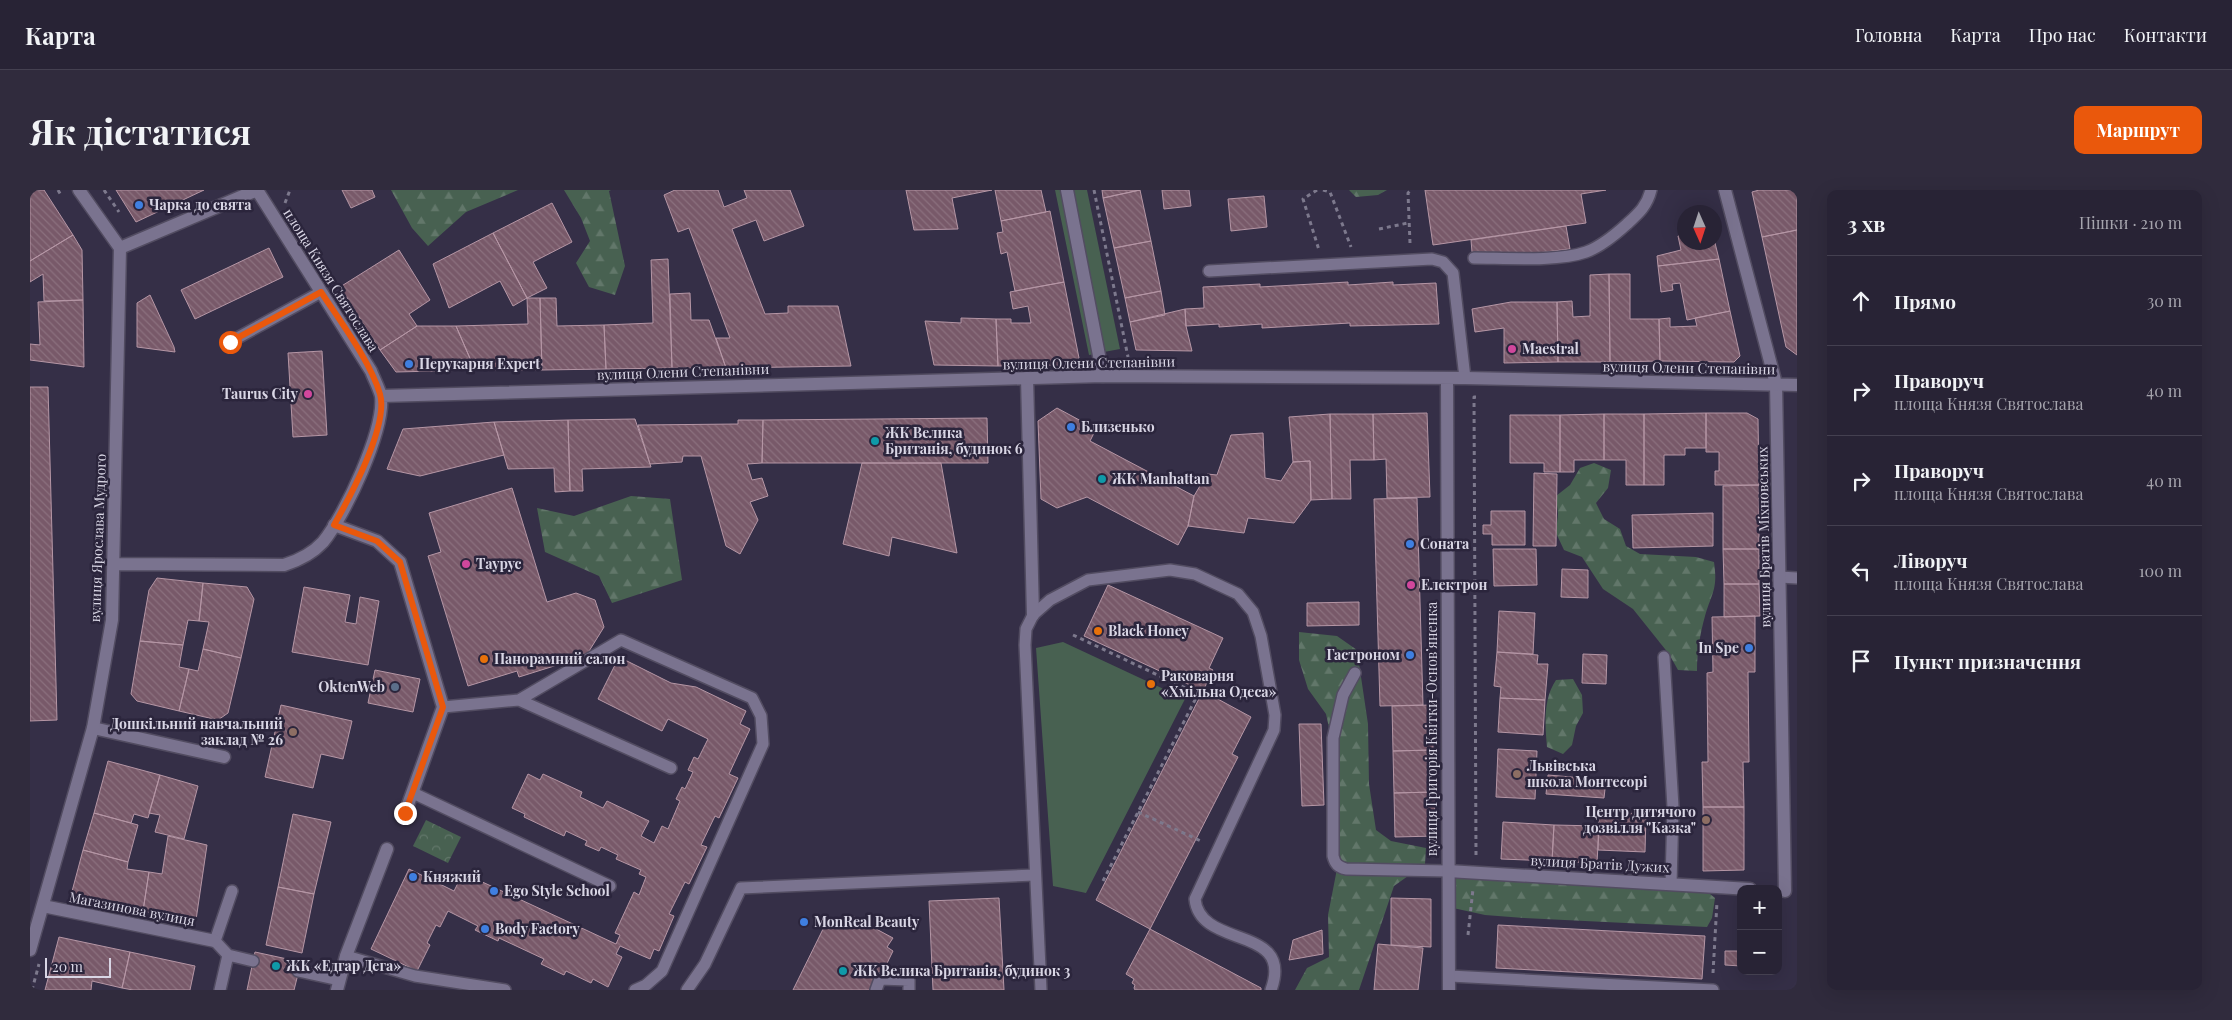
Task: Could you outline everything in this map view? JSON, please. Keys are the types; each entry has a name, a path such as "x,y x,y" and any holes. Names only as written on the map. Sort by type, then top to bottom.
{"street":[{"path":"79,190 120,248"},
{"name":"площа Князя Святослава","path":"114,564 284,565 303,559 322,542 334,525 373,445 380,418 381,396 371,371 257,190 120,248"},
{"path":"1067,190 1103,376"},
{"name":"вулиця Братів Міхновських","path":"1725,190 1776,384 1787,891"},
{"name":"вулиця Ярослава Мудрого","path":"30,950 93,728 112,620 120,248"},
{"name":"вулиця Олени Степанівни","path":"381,396 1103,376 1465,378 1797,386"},
{"path":"1027,378 1033,615"},
{"name":"вулиця Григорія Квітки-Основʼяненка","path":"1447,378 1450,976 1448,990"},
{"path":"334,525 377,541 400,562 443,707 405,813"},
{"path":"93,728 224,757"},
{"path":"338,985 346,956 387,849"},
{"name":"вулиця Братів Дужих","path":"1448,871 1737,888"},
{"name":"Магазинова вулиця","path":"42,906 215,941"}],"lane":[{"path":"1474,258 1552,257 1586,252 1618,233 1648,204 1651,190"},
{"path":"1209,271 1432,259 1443,262 1453,273 1465,378"},
{"path":"230,342 321,292"},
{"path":"1042,990 1035,875 1025,645 1026,629 1033,615 1050,600 1088,580 1170,570 1196,574 1238,594 1253,612 1261,636 1275,715 1274,730 1195,899 1196,909 1212,926 1259,945 1272,954 1276,970 1271,990"},
{"path":"1780,577 1797,578"},
{"path":"443,707 519,700 621,640 752,698 761,716 764,744 662,971 646,985 635,990"},
{"path":"1664,657 1673,807 1671,884"},
{"path":"1356,673 1342,695 1333,738 1333,856 1335,862 1340,867 1346,869 1448,871"},
{"path":"519,700 671,768"},
{"path":"413,793 610,886"},
{"path":"687,990 705,964 741,888 1035,875"},
{"path":"232,891 215,941 228,955 253,961"},
{"path":"220,990 228,955"},
{"path":"346,956 415,976 505,990"},
{"path":"298,971 338,985"},
{"path":"1450,976 1713,990"},
{"path":"876,990 880,979 909,980 909,990"}],"path":[{"path":"58,190 63,198"},
{"path":"287,213 285,204 290,190"},
{"path":"1094,190 1128,357"},
{"path":"1317,190 1303,199 1321,255"},
{"path":"1323,190 1330,192 1357,264"},
{"path":"1410,245 1408,193 1411,190"},
{"path":"1379,229 1408,223"},
{"path":"1474,397 1476,864"},
{"path":"1072,635 1198,694 1103,881"},
{"path":"1138,812 1219,850"},
{"path":"1467,941 1473,887 1482,888"},
{"path":"1713,990 1718,887"},
{"path":"1707,903 1725,904"},
{"path":"32,990 40,963"}],"green space":[{"path":"391,190 518,190 466,212 428,246 412,228"},
{"path":"564,190 611,190 609,191 625,266 615,295 589,287 576,263 590,241 581,218"},
{"path":"1055,190 1064,190 1095,354 1089,355"},
{"path":"1072,190 1087,190 1120,349 1104,352"},
{"path":"1349,190 1387,190 1378,195 1356,197"},
{"path":"1594,463 1611,470 1608,488 1596,503 1604,519 1620,529 1626,546 1640,554 1696,557 1714,562 1715,585 1702,630 1698,650 1697,671 1678,670 1669,654 1633,609 1603,589 1582,557 1564,550 1556,533 1558,514 1556,496 1570,485 1580,468"},
{"path":"631,496 670,499 682,580 612,603 599,576 545,552 537,508 574,516"},
{"path":"1299,632 1337,636 1357,650 1368,724 1369,784 1376,830 1391,841 1426,848 1425,864 1394,886 1359,990 1295,990 1307,968 1329,957 1328,915 1336,874 1339,831 1339,773 1326,714 1308,689 1299,660"},
{"path":"1063,642 1185,699 1086,893 1053,886 1036,648"},
{"path":"1573,679 1582,695 1583,713 1576,726 1572,745 1563,754 1547,747 1547,704 1556,680"},
{"path":"426,820 461,837 448,863 413,846"},
{"path":"1456,877 1704,889 1715,898 1712,918 1707,927 1485,915 1453,908 1452,891"}],"building":[{"path":"30,190 44,190 73,235 30,261"},
{"path":"116,190 204,190 136,222"},
{"path":"342,190 372,190 375,197 351,208"},
{"path":"675,190 718,190 724,207 747,198 744,190 790,190 804,226 764,241 756,220 732,229 765,314 788,313 788,306 838,306 851,366 726,368 716,338 730,338 689,228 678,232 664,195"},
{"path":"906,190 992,190 952,198 958,229 914,230"},
{"path":"995,190 1041,190 1046,212 1001,221"},
{"path":"1102,190 1140,190 1103,198"},
{"path":"1140,190 1151,241 1114,248 1103,198"},
{"path":"1162,190 1189,190 1191,206 1164,209"},
{"path":"1425,190 1606,190 1581,194 1586,223 1433,245"},
{"path":"1759,190 1797,190 1797,230 1762,237 1752,192"},
{"path":"1264,196 1267,227 1231,231 1228,199"},
{"path":"552,203 572,242 533,262 547,288 527,298 493,233"},
{"path":"1050,211 1064,282 1015,291 1007,252 1001,254 997,233 1003,232 1001,221"},
{"path":"1566,226 1570,249 1529,254 1472,252 1471,240"},
{"path":"1797,230 1797,355 1786,347 1762,237"},
{"path":"493,233 527,298 513,306 500,281 449,308 433,264"},
{"path":"73,235 82,250 83,300 44,301 43,274 30,282 30,261"},
{"path":"1151,241 1161,291 1125,298 1114,248"},
{"path":"269,248 283,277 195,319 181,290"},
{"path":"399,250 430,300 409,314 417,326 380,350 340,287"},
{"path":"1681,250 1717,250 1719,259 1658,266 1657,256"},
{"path":"668,259 672,368 606,369 604,325 653,323 651,260"},
{"path":"1719,259 1730,311 1687,320 1680,283 1672,284 1673,290 1661,292 1658,266"},
{"path":"1609,274 1630,274 1630,319 1659,319 1660,361 1610,362"},
{"path":"1609,274 1610,362 1558,362 1557,302 1572,301 1573,317 1590,316 1590,275"},
{"path":"1064,282 1079,358 1070,365 998,366 996,319 1011,319 1011,323 1031,323 1028,306 1013,309 1010,292"},
{"path":"1348,282 1348,285 1393,282 1393,285 1436,283 1439,324 1350,326 1350,323 1262,328 1262,324 1219,327 1219,324 1186,326 1185,309 1204,308 1203,287 1260,284 1260,287"},
{"path":"1161,291 1165,315 1130,322 1125,298"},
{"path":"690,293 691,320 709,320 726,368 672,368 670,294"},
{"path":"150,295 175,352 137,347 137,303"},
{"path":"527,298 540,298 542,370 475,370 456,326 528,324"},
{"path":"540,298 556,298 557,326 604,325 606,369 542,370"},
{"path":"83,300 84,367 30,360 30,344 40,345 38,302"},
{"path":"1511,302 1557,302 1558,362 1504,363 1504,328 1475,332 1472,309"},
{"path":"1185,309 1186,326 1192,351 1136,350 1130,322"},
{"path":"1730,311 1740,356 1734,362 1660,361 1659,319 1670,318 1670,327 1697,326 1695,318"},
{"path":"961,318 996,319 998,366 934,365 925,321 961,323"},
{"path":"417,326 456,326 475,370 396,372 380,350"},
{"name":"Taurus City","path":"322,351 327,435 293,437 288,353"},
{"path":"30,387 48,387 57,720 30,721"},
{"name":"ЖК Manhattan","path":"1057,408 1096,429 1090,441 1194,496 1188,526 1178,545 1087,497 1057,508 1041,499 1038,421"},
{"path":"1427,413 1430,497 1387,498 1386,459 1374,460 1373,414"},
{"path":"1706,413 1747,413 1758,419 1759,485 1715,485 1715,471 1719,471 1719,452 1706,452"},
{"path":"1706,413 1706,448 1685,448 1685,455 1664,455 1664,485 1644,485 1644,414"},
{"path":"1330,414 1373,414 1374,460 1350,460 1351,499 1332,499"},
{"path":"1330,414 1332,499 1311,500 1310,461 1293,462 1289,417"},
{"path":"1604,414 1644,414 1644,485 1626,485 1626,460 1604,460"},
{"path":"1604,414 1604,460 1574,460 1574,472 1560,472 1560,415"},
{"path":"1510,415 1560,415 1560,472 1544,472 1544,463 1510,463"},
{"name":"ЖК Велика Британія, будинок 6","path":"987,418 988,463 762,463 763,420"},
{"path":"635,419 651,467 582,469 583,491 570,491 568,420"},
{"path":"568,420 570,491 555,492 554,468 508,469 494,422"},
{"path":"738,420 763,420 762,463 747,464 752,480 762,478 768,496 750,502 758,520 740,554 726,546 701,456 683,456 682,462 650,464 638,425 738,424"},
{"path":"494,422 504,455 420,476 387,469 403,429"},
{"path":"1263,433 1265,478 1281,481 1293,462 1310,461 1311,500 1294,523 1248,518 1244,533 1188,526 1194,496 1207,474 1217,475 1231,435"},
{"path":"862,463 941,463 957,553 892,537 889,556 843,544"},
{"path":"1534,473 1557,474 1556,546 1533,546"},
{"path":"1759,485 1759,549 1723,549 1723,486"},
{"path":"512,488 547,602 576,593 595,600 604,627 586,656 519,677 517,671 468,686 428,556 441,552 429,513"},
{"path":"1417,498 1423,705 1380,706 1374,499"},
{"path":"1491,511 1525,511 1525,545 1492,545 1492,534 1483,534 1483,525 1491,525"},
{"path":"1713,513 1713,546 1633,548 1632,515"},
{"path":"1493,549 1536,549 1537,585 1494,586"},
{"path":"1723,549 1759,549 1759,584 1724,584"},
{"path":"1562,569 1588,570 1588,598 1561,597"},
{"path":"157,578 203,583 199,621 188,620 183,645 140,641 149,590"},
{"path":"203,583 247,587 254,599 241,658 203,649 209,622 199,621"},
{"path":"1724,584 1759,584 1760,616 1724,617"},
{"path":"1108,585 1223,638 1209,668 1213,670 1203,691 1084,636"},
{"path":"304,587 350,595 345,622 356,624 360,597 379,601 368,665 292,652"},
{"path":"1359,602 1359,625 1307,626 1307,603"},
{"path":"1499,611 1535,613 1533,654 1497,652"},
{"path":"1755,616 1755,672 1748,672 1749,762 1743,762 1744,807 1703,807 1702,762 1708,762 1707,673 1713,672 1712,617"},
{"path":"140,641 183,645 179,667 189,669 179,711 137,701 131,694"},
{"path":"203,649 241,658 228,713 218,720 179,711 189,669 198,671"},
{"path":"1497,652 1538,655 1537,664 1548,664 1545,700 1500,698 1501,687 1494,686"},
{"path":"1583,654 1607,655 1606,684 1582,683"},
{"path":"619,657 671,683 696,687 746,711 740,724 750,729 729,774 738,778 719,818 715,816 701,845 707,847 689,884 685,882 669,914 674,916 659,951 654,949 650,959 620,946 616,954 622,957 608,987 593,979 591,983 566,971 564,975 541,964 544,959 499,938 498,941 475,930 478,926 448,911 440,927 436,925 427,943 430,945 417,971 371,949 409,869 454,891 463,873 616,944 620,935 615,933 634,892 639,895 646,877 639,874 641,870 616,859 618,855 601,847 599,851 585,845 587,841 566,831 564,836 524,817 525,814 512,808 528,774 540,780 543,774 582,792 580,797 603,808 607,801 649,821 641,836 654,843 662,826 668,829 680,801 676,799 682,787 685,789 693,772 688,770 694,757 698,759 708,739 668,719 662,731 598,699"},
{"path":"375,670 420,679 413,712 368,703"},
{"path":"1203,691 1251,717 1232,754 1238,757 1150,929 1096,900"},
{"path":"1500,698 1545,700 1543,735 1498,732"},
{"path":"281,705 352,721 343,759 321,754 313,788 265,777"},
{"path":"1432,705 1433,750 1393,751 1392,706"},
{"path":"1299,724 1321,724 1324,805 1302,806"},
{"name":"Львівська школа Монтесорі","path":"1498,749 1537,751 1535,799 1496,797"},
{"path":"1433,750 1434,792 1394,793 1393,751"},
{"path":"108,761 160,775 148,818 134,814 131,823 94,813"},
{"path":"160,775 198,786 184,839 155,832 160,815 149,813"},
{"path":"1548,775 1606,780 1604,798 1546,794"},
{"path":"1434,792 1436,836 1395,837 1394,793"},
{"path":"1703,807 1744,807 1744,870 1703,871"},
{"path":"1599,812 1646,814 1645,852 1598,850"},
{"path":"94,813 138,825 128,862 83,850"},
{"path":"293,814 331,822 314,894 278,887"},
{"path":"1503,822 1554,825 1552,861 1501,859"},
{"path":"1554,825 1599,826 1597,863 1552,861"},
{"path":"168,836 207,845 196,920 143,911 149,872 162,874"},
{"path":"83,850 128,862 127,869 149,872 143,911 70,899"},
{"path":"278,887 314,894 302,953 266,945"},
{"path":"999,898 1004,990 933,990 929,901"},
{"path":"1391,898 1431,899 1431,947 1391,945"},
{"name":"ЖК Велика Британія, будинок 3","path":"850,915 893,938 887,947 893,951 874,990 793,990 827,921 843,929"},
{"path":"1498,925 1705,936 1702,979 1496,968"},
{"path":"1150,929 1261,988 1261,990 1135,990 1135,985 1132,983 1134,979 1126,974"},
{"path":"1322,930 1323,954 1289,960 1293,940"},
{"path":"59,937 130,952 122,988 92,981 91,990 45,990"},
{"path":"1378,944 1423,948 1418,990 1374,990"},
{"path":"1725,951 1737,951 1737,966 1725,965"},
{"path":"130,952 195,966 190,990 133,990 122,988"},
{"name":"ЖК «Едгар Дега»","path":"255,952 301,962 294,990 247,990"}],"place":[{"name":"Чарка до свята","path":"139,205"},
{"name":"Maestral","path":"1512,349"},
{"name":"Перукарня Expert","path":"409,364"},
{"name":"Taurus City","path":"308,394"},
{"name":"Близенько","path":"1071,427"},
{"name":"ЖК Велика Британія, будинок 6","path":"875,441"},
{"name":"ЖК Manhattan","path":"1102,479"},
{"name":"Соната","path":"1410,544"},
{"name":"Таурус","path":"466,564"},
{"name":"Електрон","path":"1411,585"},
{"name":"Black Honey","path":"1098,631"},
{"name":"In Spe","path":"1749,648"},
{"name":"Гастроном","path":"1410,655"},
{"name":"Панорамний салон","path":"484,659"},
{"name":"Раковарня «Хмільна Одеса»","path":"1151,684"},
{"name":"OktenWeb","path":"395,687"},
{"name":"Дошкільний навчальний заклад № 26","path":"293,732"},
{"name":"Львівська школа Монтесорі","path":"1517,774"},
{"name":"Центр дитячого дозвілля \"Казка\"","path":"1706,820"},
{"name":"Княжий","path":"413,877"},
{"name":"Ego Style School","path":"494,891"},
{"name":"MonReal Beauty","path":"804,922"},
{"name":"Body Factory","path":"485,929"},
{"name":"ЖК «Едгар Дега»","path":"276,966"},
{"name":"ЖК Велика Британія, будинок 3","path":"843,971"}],"route":[{"path":"230,342 321,292 371,371 381,396 380,418 373,445 334,525 377,541 400,562 443,707 405,813"}]}
